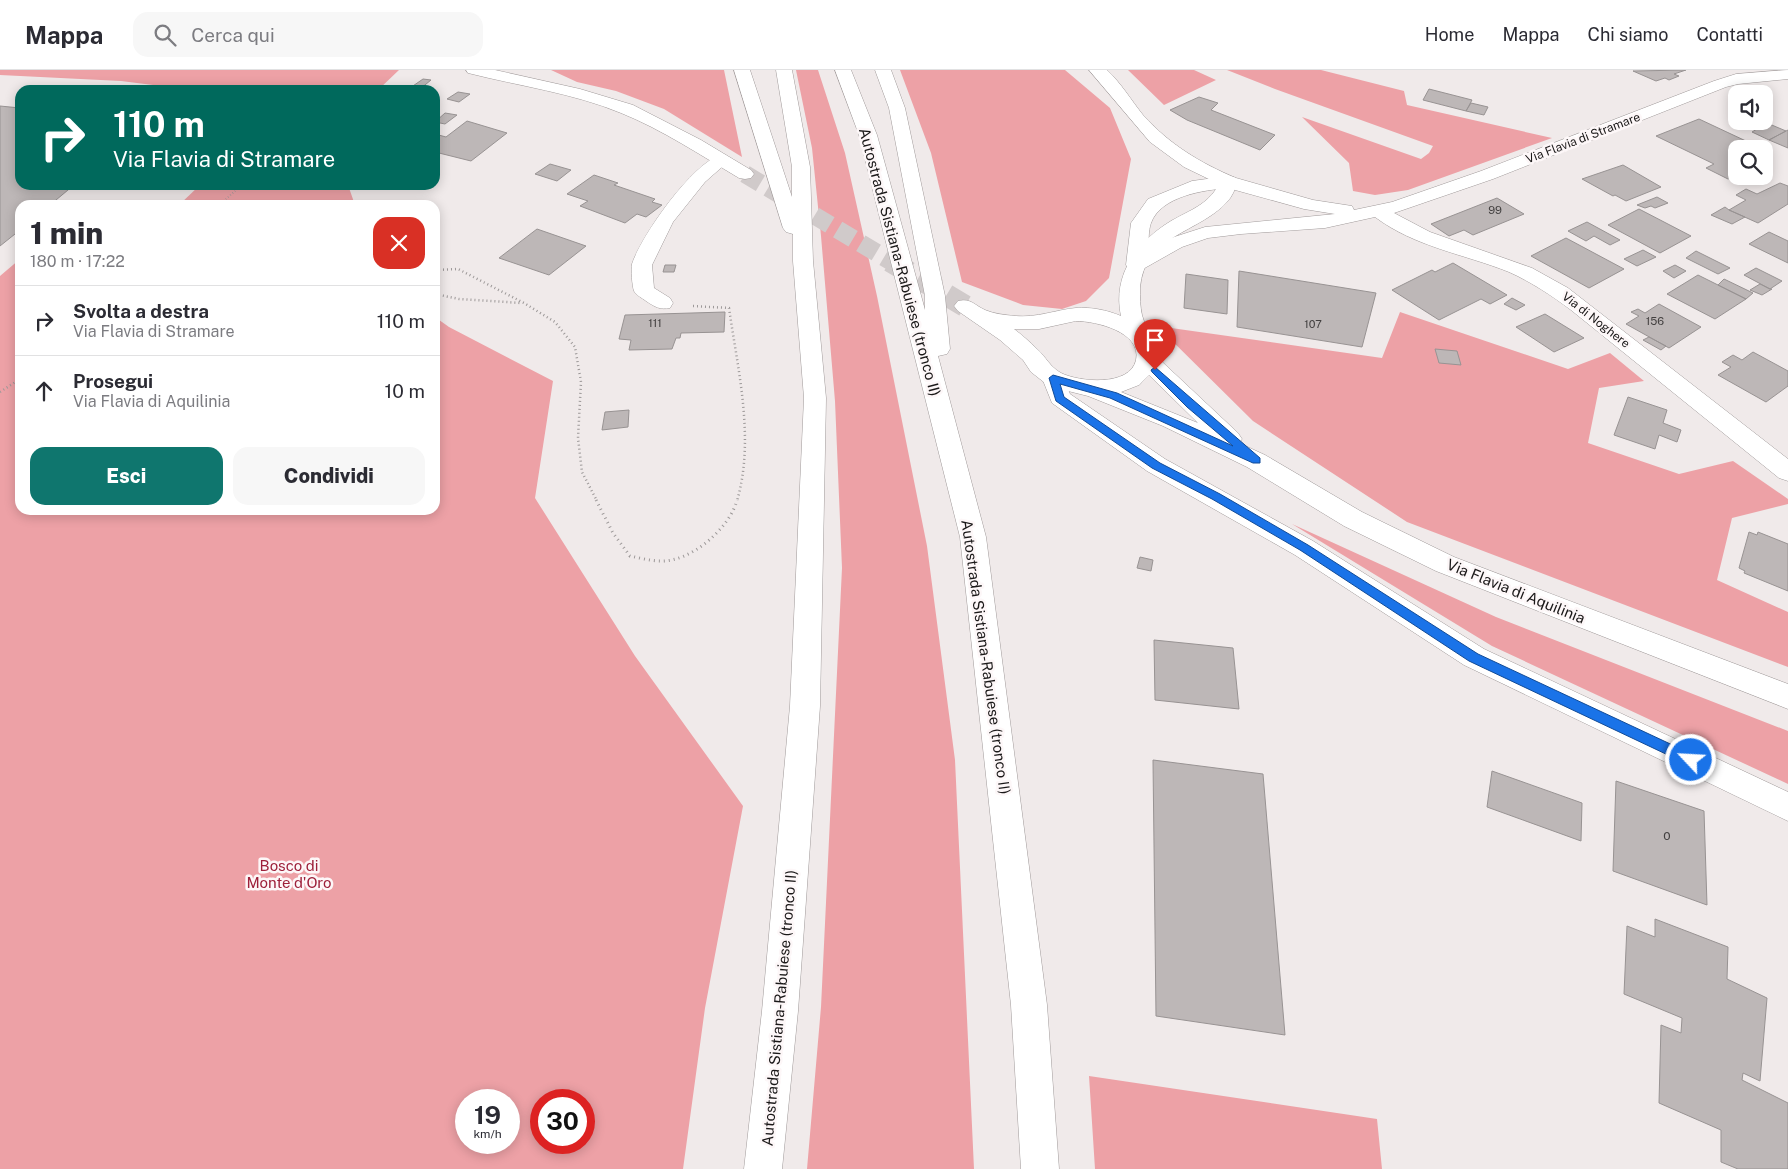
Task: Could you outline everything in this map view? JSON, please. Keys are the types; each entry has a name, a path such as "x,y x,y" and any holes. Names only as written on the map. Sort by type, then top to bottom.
{"main road":[{"path":"742,70 803,260"},
{"name":"Autostrada Sistiana-Rabuiese (tronco II)","path":"763,1169 780,1011 805,706 815,398 803,260 801,167 784,70"},
{"name":"Autostrada Sistiana-Rabuiese (tronco II)","path":"843,70 868,135 973,537 1030,1005 1040,1169"},
{"path":"883,70 896,108 935,296 947,436"},
{"path":"1097,70 1106,78 1137,118 1158,141 1183,159 1229,182 1311,205 1344,210 1379,211"},
{"path":"487,71 574,93 627,109 687,139 745,174"},
{"name":"Via Flavia di Stramare","path":"1379,211 1404,205 1487,175 1736,78 1788,74"},
{"path":"663,303 644,290 642,265 664,221 699,178 721,160"},
{"path":"1136,265 1158,238 1206,211 1221,198 1229,182"},
{"path":"1141,338 1130,328 1116,320 1099,315 1082,314 1048,321 1026,323 1002,321 971,310 1008,335 1032,355 1039,367 1053,378 1072,385 1094,389 1114,386 1131,380 1141,371 1147,360 1146,349 1131,314 1130,288 1136,265 1141,223 1155,203 1174,194 1199,185 1229,182"},
{"path":"1136,265 1175,242 1205,233 1241,228 1325,222 1379,211"},
{"name":"Via di Noghere","path":"1379,211 1391,222 1508,264 1548,283 1788,472"},
{"path":"1082,314 1111,304 1130,288"},
{"path":"1032,355 1031,342 1036,330 1048,321"},
{"name":"Via Flavia di Aquilinia","path":"1147,360 1191,404 1256,461"},
{"path":"1053,378 1060,398 1156,465 1304,548 1474,657 1788,807"},
{"name":"Via Flavia di Aquilinia","path":"1094,389 1162,417 1256,461 1353,519 1445,564 1788,697"}],"path":[{"path":"225,200 236,190"},
{"path":"440,270 458,269 524,304 555,322 575,347 581,382 578,438 582,472 613,533 630,556 661,561 680,558 706,543 734,512 743,480 744,407 729,308 663,303"},
{"path":"440,295 459,299 524,304"},
{"path":"0,392 15,382"}],"green space":[{"path":"0,70 399,70 383,85 153,85 121,81 0,75"},
{"path":"551,70 724,70 742,157 664,109 616,91 577,82"},
{"path":"796,70 818,70 845,153 877,296 927,546 955,760 974,1169 807,1169 821,1007 842,568 835,401 821,236 812,148"},
{"path":"900,70 1065,70 1110,108 1131,159 1109,278 1086,301 1062,309 1023,305 962,282 931,153"},
{"path":"1128,70 1194,70 1216,80 1164,105"},
{"path":"1227,70 1321,70 1404,91 1407,105 1552,138 1408,190 1375,195 1353,191 1349,163 1302,117 1421,159 1429,153 1433,146"},
{"path":"195,190 350,190 353,200 184,200"},
{"name":"Bosco di Monte d'Oro","path":"15,263 15,515 440,515 440,321 553,381 535,498 635,656 743,806 705,1008 683,1169 0,1169 0,276"},
{"path":"1400,312 1568,369 1610,353 1644,381 1599,388 1588,443 1679,474 1733,461 1788,499 1788,504 1732,518 1717,580 1788,612 1788,667 1407,522 1253,421 1157,326 1382,358"},
{"path":"1292,524 1496,617 1788,731 1788,784 1492,646"},
{"path":"1089,1076 1377,1119 1382,1169 1095,1169"}],"building":[{"path":"1686,70 1674,74 1679,76 1669,80 1665,78 1656,81 1633,71"},
{"path":"423,79 431,80 425,85 414,85"},
{"path":"1429,89 1472,100 1466,111 1423,100"},
{"path":"458,92 470,94 459,102 447,99"},
{"path":"1199,97 1218,103 1211,110 1275,135 1260,150 1187,120 1170,110"},
{"path":"1471,103 1488,107 1484,115 1466,111"},
{"path":"0,106 15,108 15,190 68,190 56,200 15,200 15,234 0,246"},
{"path":"445,113 457,115 445,124 440,123 440,118"},
{"path":"1699,119 1744,140 1728,140 1728,179 1706,168 1714,164 1656,136"},
{"path":"467,121 507,133 471,161 440,153 440,135 446,137"},
{"path":"1773,126 1786,131 1769,140 1752,132 1755,130 1773,130"},
{"path":"1788,130 1788,148 1773,140 1769,140"},
{"path":"550,164 571,170 557,181 535,174"},
{"path":"1623,165 1661,187 1626,201 1582,179"},
{"path":"594,175 618,183 614,185 655,199 652,202 662,205 646,217 637,214 625,223 580,206 588,201 567,194"},
{"path":"1780,183 1788,186 1788,204 1758,223 1729,210 1746,200 1736,195 1746,189 1757,194"},
{"path":"1657,197 1668,203 1655,208 1651,206 1645,208 1637,205"},
{"path":"1497,198 1524,214 1473,235 1464,230 1449,236 1431,224"},
{"path":"1725,207 1745,217 1732,224 1711,215"},
{"path":"1639,209 1691,236 1660,253 1608,225"},
{"path":"1587,222 1620,240 1610,245 1594,236 1586,241 1568,231"},
{"path":"537,229 586,246 549,275 499,258"},
{"path":"1769,232 1788,241 1788,263 1749,244"},
{"path":"1566,238 1624,269 1589,288 1531,256"},
{"path":"1643,250 1656,257 1637,266 1624,259"},
{"path":"1696,251 1730,268 1718,274 1686,258"},
{"path":"1453,263 1507,295 1490,304 1481,299 1439,320 1392,290 1432,270 1435,272"},
{"path":"665,265 676,265 674,272 663,272"},
{"path":"1675,265 1686,271 1674,278 1663,271"},
{"path":"1756,268 1782,281 1770,289 1744,275"},
{"path":"1239,271 1376,293 1362,347 1237,327"},
{"path":"1186,274 1228,280 1227,314 1184,308"},
{"path":"1698,275 1746,299 1715,319 1667,294"},
{"path":"1724,279 1753,293 1746,299 1718,285"},
{"path":"1760,284 1772,289 1762,295 1750,290"},
{"path":"1512,298 1525,305 1516,310 1504,304"},
{"path":"1659,304 1701,327 1669,348 1626,324 1639,316 1631,312 1638,309 1645,313"},
{"path":"725,312 724,332 681,333 680,338 676,338 672,349 629,350 631,340 619,339 625,315"},
{"path":"1545,314 1584,338 1554,352 1516,327"},
{"path":"1649,337 1666,346 1661,350 1643,340"},
{"path":"1435,349 1457,351 1461,365 1439,363"},
{"path":"1753,352 1788,371 1788,386 1766,402 1718,375 1731,367 1722,362 1733,355 1742,360"},
{"path":"1628,397 1667,410 1663,423 1681,430 1677,442 1659,435 1655,449 1614,435"},
{"path":"629,410 628,427 602,430 605,412"},
{"path":"1749,532 1757,535 1758,532 1788,544 1788,591 1744,573 1745,571 1739,568"},
{"path":"1140,557 1153,560 1151,571 1137,568"},
{"path":"1154,640 1233,648 1239,709 1155,700"},
{"path":"1153,760 1263,774 1285,1035 1156,1016"},
{"path":"1492,771 1582,803 1581,841 1487,807"},
{"path":"1616,781 1704,811 1707,905 1613,871"},
{"path":"1655,919 1728,947 1727,979 1767,998 1760,1081 1743,1073 1742,1080 1788,1103 1788,1169 1738,1169 1721,1162 1721,1130 1659,1103 1661,1025 1681,1033 1682,1018 1624,994 1627,926 1655,937"}],"tunnel":[{"path":"745,174 892,262"},
{"path":"890,261 965,306"}],"route":[{"path":"1155,370 1256,461 1171,420 1114,396 1053,378 1060,398 1156,465 1304,548 1474,657 1691,760"}]}
